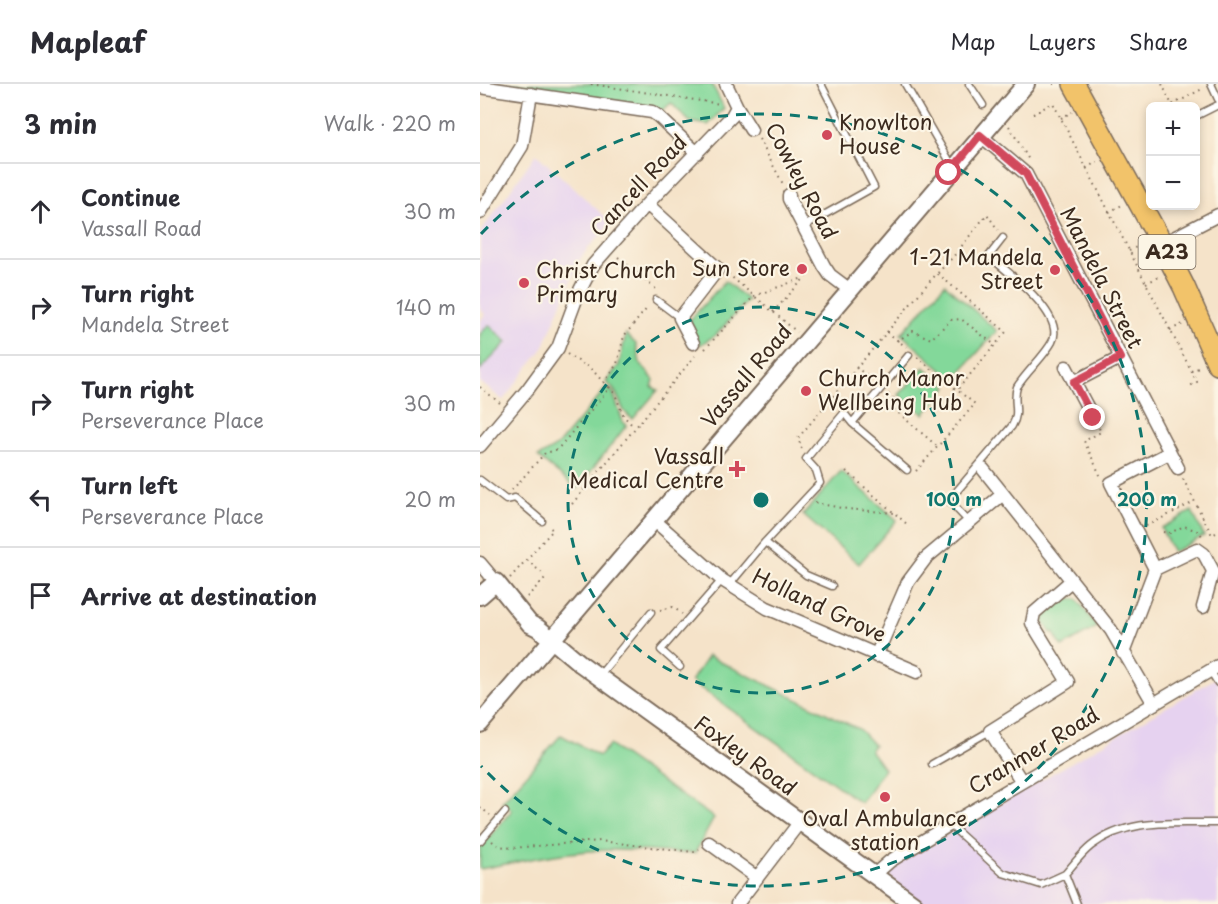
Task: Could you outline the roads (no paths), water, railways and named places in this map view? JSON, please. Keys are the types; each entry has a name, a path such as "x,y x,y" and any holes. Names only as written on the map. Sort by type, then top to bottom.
{"highway":[{"name":"A23","path":"1074,84 1154,243 1184,287 1210,365"}],"street":[{"name":"Cowley Road","path":"726,84 752,130"},
{"name":"Vassall Road","path":"480,724 546,635 655,521 980,135 1026,84"},
{"path":"480,87 652,112 697,153"},
{"path":"480,213 522,146 531,94"},
{"name":"Cancell Road","path":"480,446 540,374 558,348 578,294 593,265 737,107"},
{"name":"Mandela Street","path":"980,135 1026,174 1178,468"},
{"name":"Cowley Road","path":"789,195 824,266 830,275 850,290"},
{"path":"647,204 718,269 680,318 693,343"},
{"path":"1154,243 1218,215"},
{"path":"1074,382 1120,358"},
{"path":"1066,367 1093,418"},
{"path":"1155,569 1111,483 1169,453"},
{"path":"983,469 1111,630 1154,704"},
{"path":"876,656 908,582 926,558 1003,494"},
{"name":"Holland Grove","path":"655,521 726,582 767,608 917,672"},
{"path":"1123,653 1155,569 1197,549 1204,554 1213,571 1203,607"},
{"path":"480,563 502,581 480,596"},
{"name":"Foxley Road","path":"502,581 530,624 799,823 914,904"},
{"path":"1022,782 990,731 1068,682 1032,623 1034,613 1071,581"},
{"name":"Cranmer Road","path":"874,875 890,861 949,825 1215,669"},
{"path":"737,904 799,823"},
{"path":"710,843 756,877"}],"lane":[{"path":"803,226 874,187 821,84"},
{"path":"905,84 954,168"},
{"path":"969,84 983,105"},
{"path":"1212,84 1218,99"},
{"path":"1200,114 1218,105"},
{"path":"969,522 951,502 951,498 1012,426 1018,412 1015,395 1017,387 1054,340 1054,329 1042,305 989,256 1004,238"},
{"path":"656,300 680,318"},
{"path":"852,423 909,352"},
{"path":"680,667 661,650 688,618 726,582 820,483 816,470 806,459 844,413 852,423 907,470"},
{"path":"480,480 504,499 515,498 542,521"},
{"path":"765,542 806,574 832,586"},
{"path":"598,676 651,612"},
{"path":"1215,669 1218,683"},
{"path":"932,764 990,731"},
{"path":"480,841 505,812"},
{"path":"949,825 1003,873 1041,885 1065,874 1091,846 1118,831 1139,824 1218,823"},
{"path":"1065,874 1077,904"}],"place":[{"name":"Knowlton House","path":"827,135"},
{"name":"Sun Store","path":"802,269"},
{"name":"1-21 Mandela Street","path":"1055,270"},
{"name":"Christ Church Primary","path":"524,283"},
{"name":"Church Manor Wellbeing Hub","path":"806,391"},
{"name":"Vassall Medical Centre","path":"737,469"},
{"name":"Oval Ambulance station","path":"885,797"}]}
